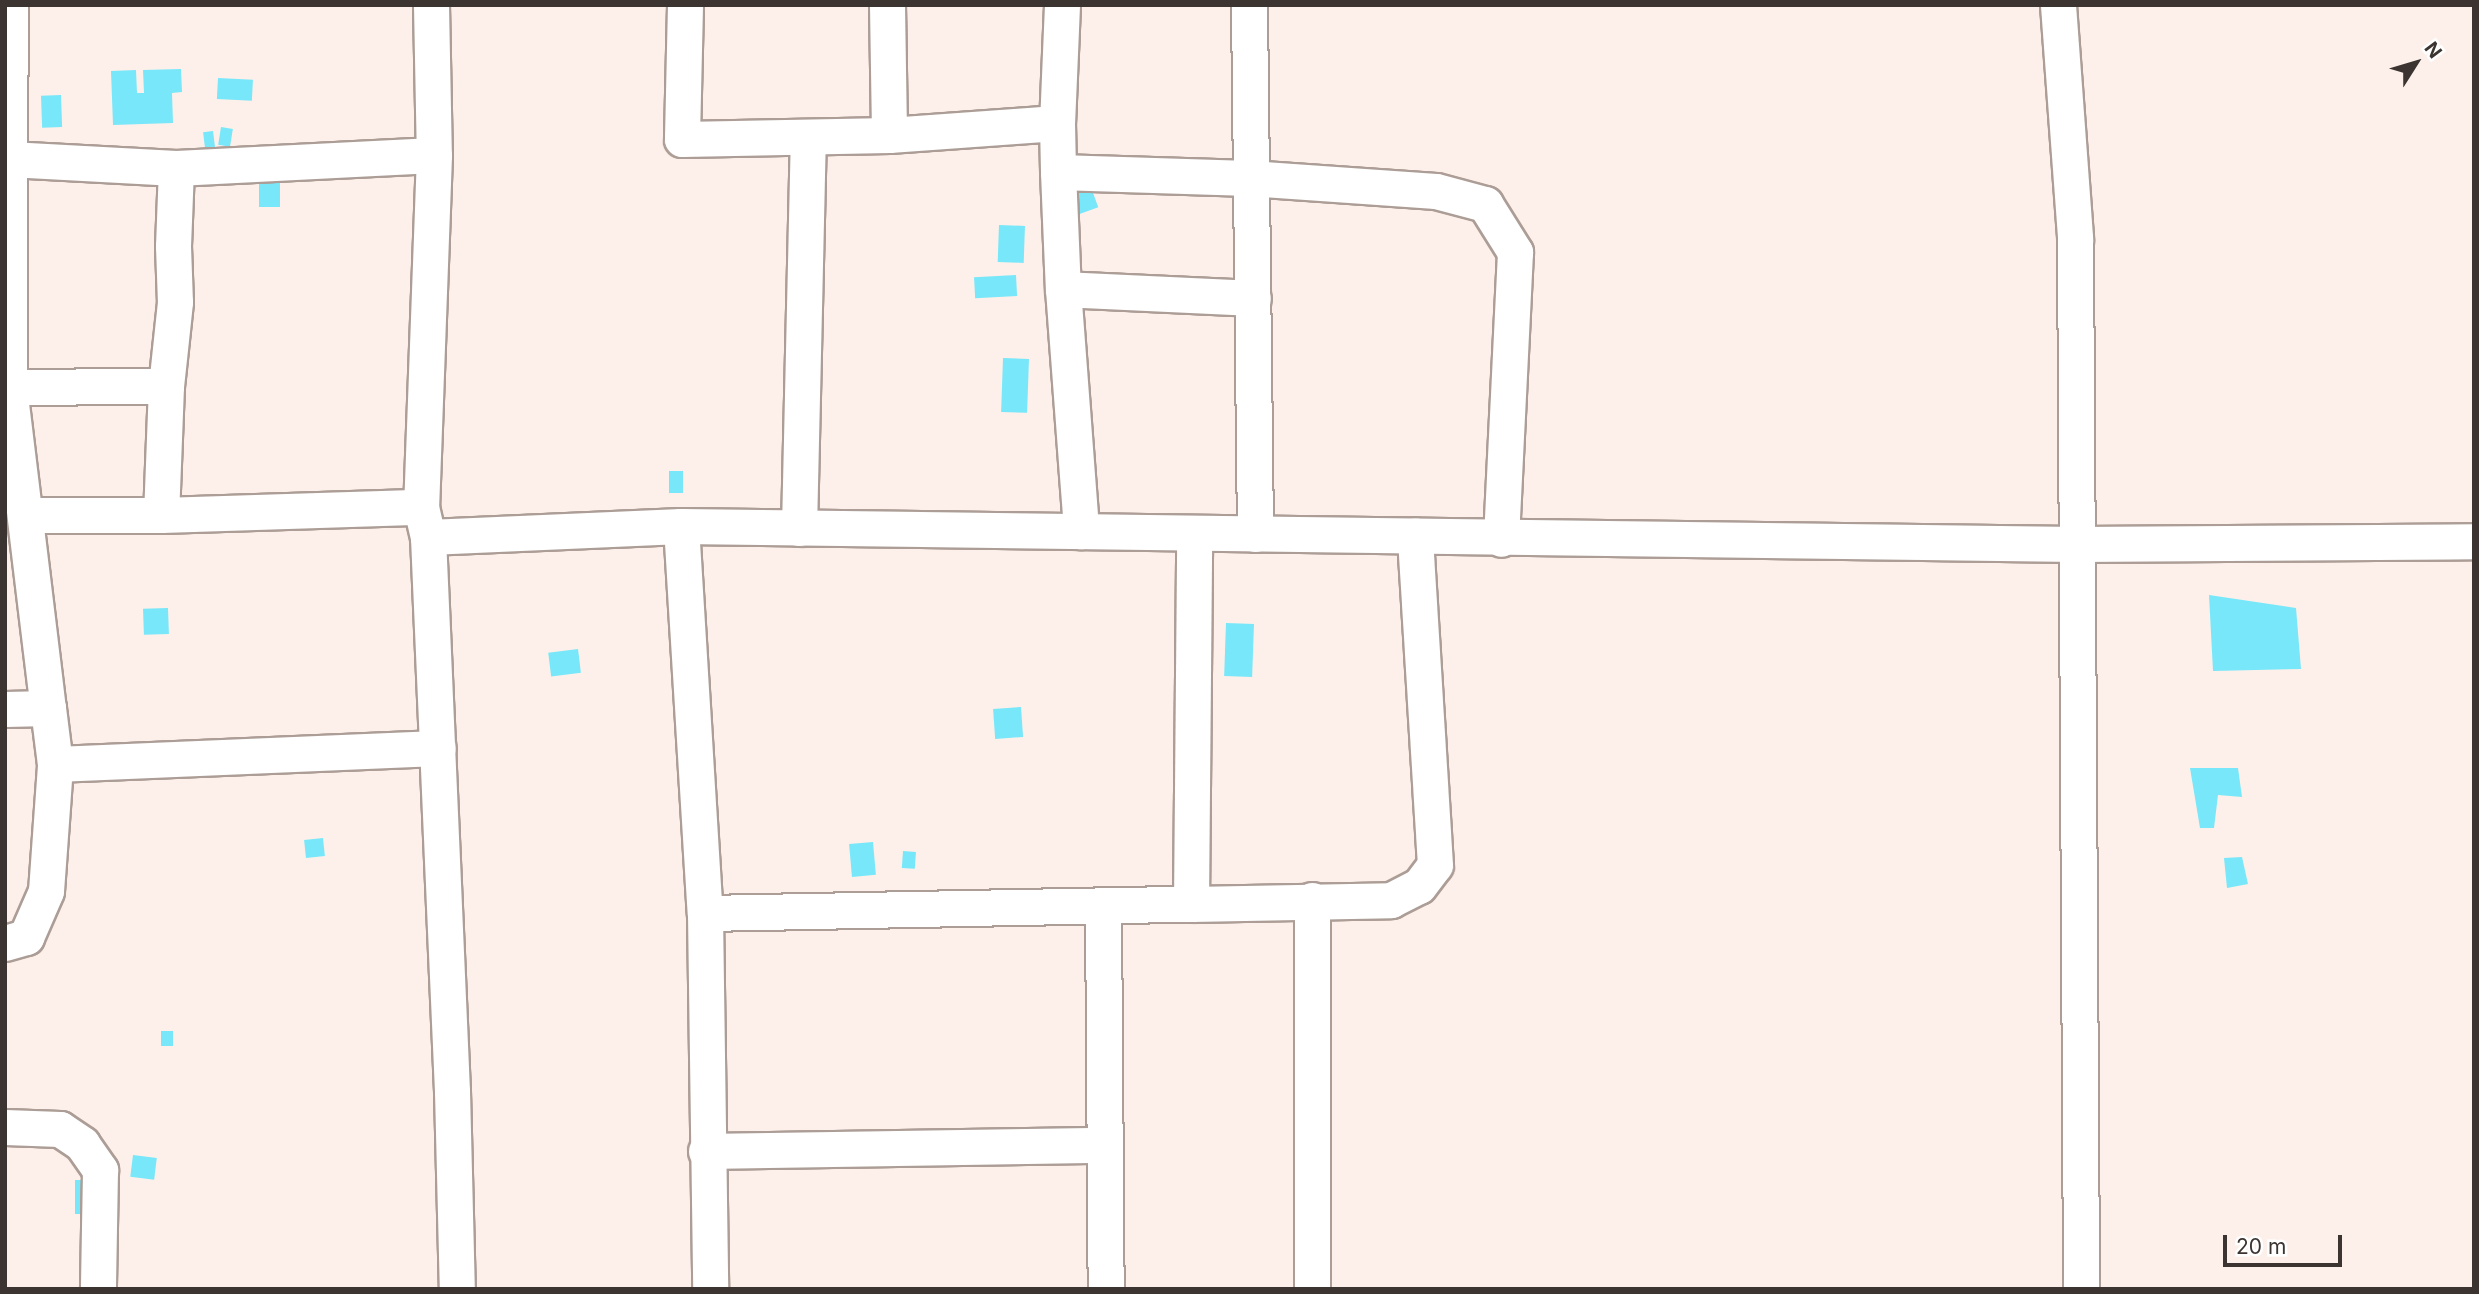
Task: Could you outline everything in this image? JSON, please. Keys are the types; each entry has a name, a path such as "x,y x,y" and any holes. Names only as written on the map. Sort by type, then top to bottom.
{"street":[{"path":"5,943 26,937 46,891 55,764 7,387 10,5"},
{"path":"431,5 434,155 425,522 438,748 457,1289"},
{"path":"685,5 682,139 890,135 1057,123"},
{"path":"887,5 890,135"},
{"path":"1062,5 1057,123 1058,172 1063,289 1081,531"},
{"path":"1249,5 1255,534"},
{"path":"2058,5 2076,238 2081,1289"},
{"path":"799,528 808,137"},
{"path":"9,159 176,168 434,155"},
{"path":"161,515 166,386 175,302 173,246 176,168"},
{"path":"1058,172 1249,177 1436,191 1485,204 1516,252 1501,539"},
{"path":"1063,289 1253,298"},
{"path":"7,387 166,386"},
{"path":"25,515 161,515 425,522 1501,539 2077,544 2474,541"},
{"path":"681,526 705,913 706,1152 710,1289"},
{"path":"1191,904 1194,533"},
{"path":"705,913 1391,900 1419,886 1436,865 1415,536"},
{"path":"5,709 48,708"},
{"path":"55,764 438,748"},
{"path":"1312,900 1312,1289"},
{"path":"1103,907 1106,1289"},
{"path":"5,1127 60,1129 82,1144 100,1170 98,1289"},
{"path":"706,1152 1105,1145"}],"building":[{"path":"181,69 182,92 172,93 173,123 113,125 111,71 136,70 137,93 144,93 143,70"},
{"path":"218,78 253,80 252,101 217,99"},
{"path":"61,95 62,127 42,128 41,96"},
{"path":"221,127 233,129 230,147 218,145"},
{"path":"213,131 215,148 205,149 203,132"},
{"path":"259,179 280,179 280,207 259,207"},
{"path":"1088,179 1098,207 1072,217 1062,189"},
{"path":"999,225 1025,226 1024,263 998,262"},
{"path":"1016,275 1017,296 975,298 974,277"},
{"path":"1003,358 1029,359 1027,413 1001,412"},
{"path":"669,471 683,471 683,493 669,493"},
{"path":"2209,595 2296,608 2301,669 2213,671"},
{"path":"168,608 169,634 144,635 143,609"},
{"path":"1226,623 1254,624 1252,677 1224,676"},
{"path":"578,649 581,673 551,676 548,653"},
{"path":"1021,707 1023,737 995,739 993,709"},
{"path":"2190,768 2238,768 2242,797 2218,795 2214,828 2200,828"},
{"path":"323,838 325,856 306,858 304,840"},
{"path":"873,842 876,875 852,877 849,844"},
{"path":"903,851 916,852 915,869 902,868"},
{"path":"2242,857 2248,884 2227,888 2224,858"},
{"path":"161,1031 173,1031 173,1046 161,1046"},
{"path":"133,1155 157,1158 154,1180 130,1177"},
{"path":"75,1180 87,1180 87,1214 75,1214"}]}
